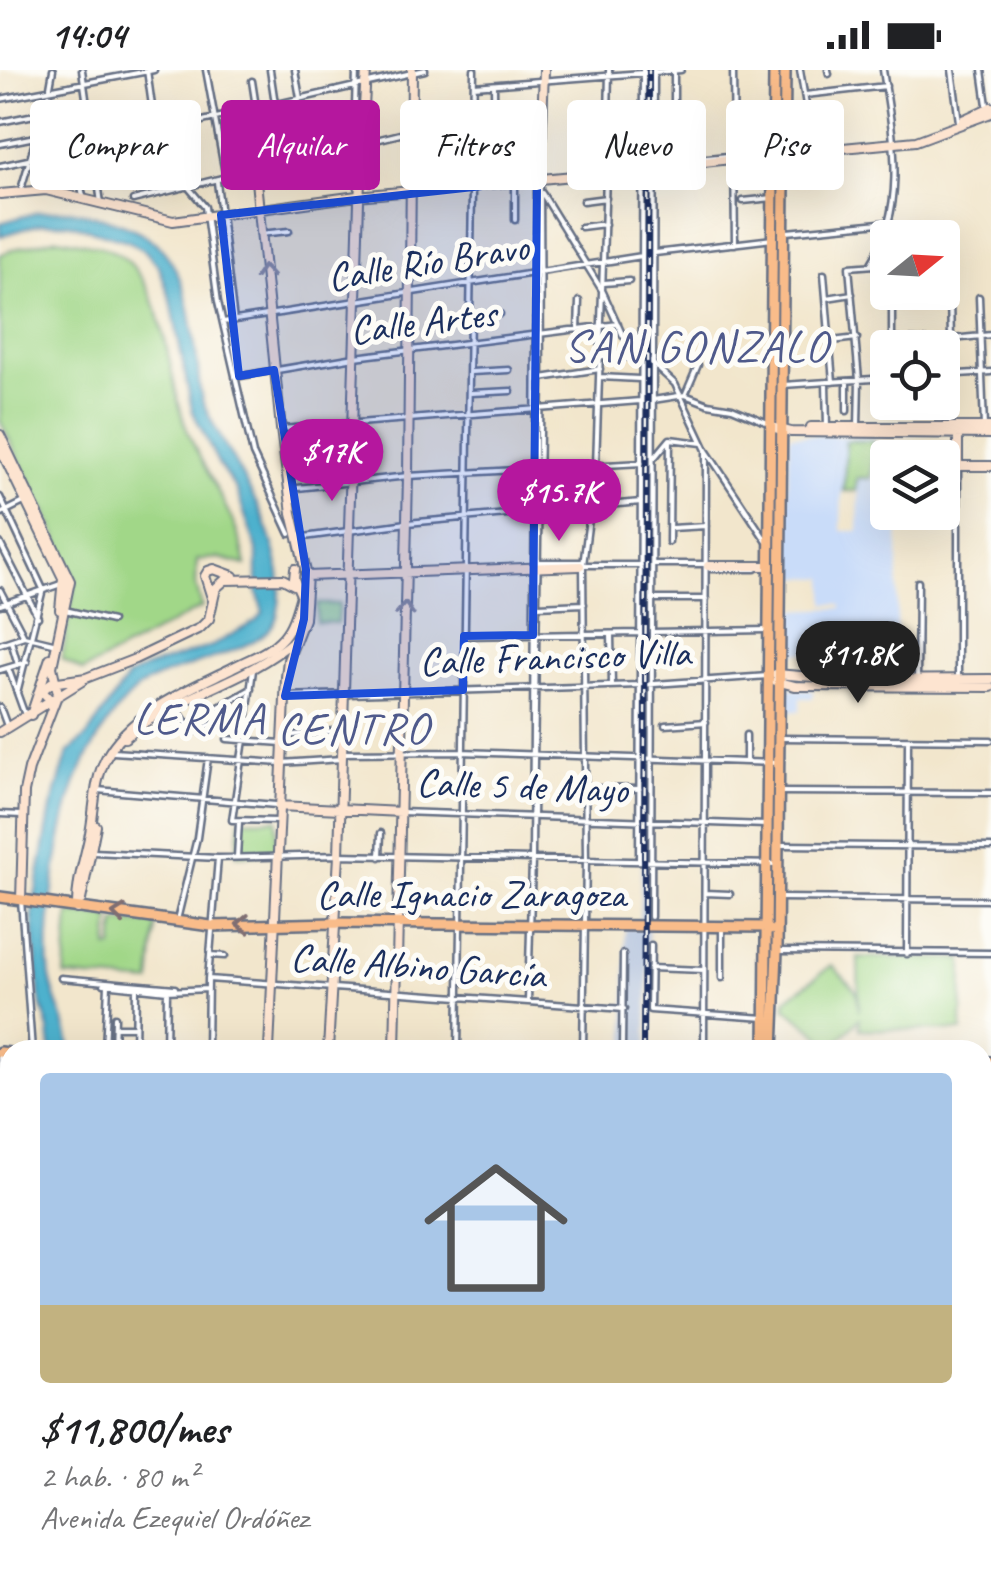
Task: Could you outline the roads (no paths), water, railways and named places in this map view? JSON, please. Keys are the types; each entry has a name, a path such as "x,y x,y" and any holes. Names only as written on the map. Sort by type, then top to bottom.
{"main road":[{"path":"774,70 774,100"},
{"path":"781,100 784,70"},
{"path":"773,190 777,236"},
{"path":"765,1040 766,892 778,844 772,825 778,792 768,750 773,712 774,619 767,566 780,190"},
{"path":"774,676 769,630 780,574 780,535 774,426 782,386 777,329"},
{"path":"770,546 780,535"},
{"path":"767,566 780,574"},
{"path":"773,712 778,738 773,763 772,825 772,864 778,898 773,1040"},
{"name":"Calle Ignacio Zaragoza","path":"0,897 212,926 400,923 766,927"},
{"path":"766,927 775,937 777,951"}],"street":[{"path":"47,100 53,70"},
{"path":"82,70 87,100"},
{"path":"0,99 154,70"},
{"path":"206,70 221,153"},
{"path":"270,70 275,100"},
{"path":"295,70 300,98"},
{"path":"360,100 361,70"},
{"path":"290,100 426,70"},
{"path":"474,70 474,100"},
{"path":"543,100 544,70"},
{"path":"578,70 578,78"},
{"path":"474,86 677,70 676,100"},
{"path":"733,70 733,100"},
{"path":"800,70 805,100"},
{"path":"883,70 894,142 890,220"},
{"path":"952,70 960,124"},
{"path":"844,146 894,142 960,124 990,110 982,70"},
{"path":"147,71 151,100"},
{"path":"412,72 412,100"},
{"path":"639,72 640,100"},
{"path":"654,72 655,100"},
{"path":"608,100 609,73"},
{"path":"252,82 255,100"},
{"path":"494,84 494,100"},
{"path":"805,94 886,86"},
{"path":"49,92 53,100"},
{"path":"201,119 221,114"},
{"path":"0,122 30,116"},
{"path":"0,144 30,138"},
{"path":"0,166 30,160"},
{"path":"20,192 30,163"},
{"path":"547,180 567,176"},
{"path":"554,178 567,177"},
{"path":"554,178 567,178"},
{"path":"201,185 221,180"},
{"path":"217,181 229,322 253,454 294,536"},
{"path":"82,190 84,198"},
{"path":"101,190 102,203"},
{"path":"134,200 182,190"},
{"path":"188,190 202,200 229,322"},
{"path":"256,190 294,536 306,576 306,604 299,636 288,660 285,696 269,1040"},
{"path":"328,1040 344,730 359,190"},
{"path":"396,1040 410,190"},
{"path":"0,194 62,193 166,220 448,190"},
{"path":"458,1040 474,190"},
{"path":"515,190 515,220"},
{"path":"528,1001 535,813 539,190"},
{"path":"543,190 603,292 627,342 642,357"},
{"path":"583,1040 586,788 582,566 596,465 606,190"},
{"path":"639,861 641,190"},
{"path":"651,917 653,460 657,448 655,190"},
{"path":"734,190 736,244"},
{"path":"583,201 606,198"},
{"path":"743,201 773,198"},
{"path":"581,227 605,224"},
{"path":"654,253 870,224"},
{"path":"260,234 289,231"},
{"name":"Calle Río Bravo","path":"229,322 642,256"},
{"path":"858,427 857,338 849,267 870,265"},
{"path":"824,274 830,382 827,427"},
{"path":"604,283 630,281"},
{"path":"825,298 852,294"},
{"path":"654,400 684,396 732,408 774,426 989,429 979,297"},
{"path":"578,330 579,302"},
{"path":"471,315 500,314"},
{"name":"Calle Artes","path":"237,376 618,324"},
{"path":"537,412 542,378 539,335"},
{"path":"960,339 991,335"},
{"path":"829,341 857,338"},
{"path":"600,356 642,357 654,362 671,379 684,396 706,450 770,546"},
{"path":"684,396 698,365"},
{"path":"470,372 509,370"},
{"path":"542,378 600,370"},
{"path":"960,374 991,372"},
{"path":"600,377 638,380"},
{"path":"782,386 870,379"},
{"path":"846,381 846,411"},
{"path":"470,393 511,391"},
{"path":"281,430 641,401"},
{"path":"774,426 958,430"},
{"path":"958,430 958,440"},
{"path":"0,436 3,452 67,582 42,688 28,717"},
{"path":"657,448 670,439 702,442"},
{"path":"669,542 670,439"},
{"path":"704,1040 706,450"},
{"path":"3,452 67,582 54,658 58,693 29,769 22,816 31,1040"},
{"path":"288,489 408,476 642,463"},
{"path":"960,466 991,466"},
{"path":"0,497 43,589 17,693"},
{"path":"0,514 26,501"},
{"path":"294,536 641,502"},
{"path":"669,528 706,526"},
{"path":"957,684 958,530"},
{"path":"0,543 38,616"},
{"path":"653,564 767,566"},
{"path":"306,576 640,565"},
{"path":"215,588 206,573 210,569 228,577 283,577 295,569 306,576"},
{"path":"295,569 298,589 306,604"},
{"path":"42,688 81,679 194,632 207,622 218,571"},
{"path":"79,909 99,790 112,752 124,733 270,649 289,630 298,589 306,576"},
{"path":"215,588 228,577"},
{"path":"283,577 298,589"},
{"path":"3,604 67,582"},
{"path":"917,680 918,582"},
{"path":"0,590 3,604 24,636"},
{"path":"652,599 706,599"},
{"path":"536,606 584,604"},
{"path":"65,610 112,621"},
{"path":"652,632 769,630"},
{"path":"464,636 640,632"},
{"path":"611,633 612,686"},
{"path":"0,644 24,636 53,643"},
{"path":"172,703 253,666 299,636"},
{"path":"11,641 18,664"},
{"path":"54,658 61,673 81,679"},
{"path":"0,670 27,662"},
{"path":"247,715 253,666"},
{"path":"8,668 28,717"},
{"path":"774,676 957,684"},
{"path":"774,676 850,687 991,683"},
{"name":"Calle Francisco Villa","path":"285,696 639,685 774,676"},
{"path":"0,707 4,730 52,702 81,679"},
{"path":"42,688 52,702"},
{"path":"187,725 251,690"},
{"path":"172,703 194,732 220,721"},
{"path":"666,725 706,722"},
{"path":"227,739 282,740 344,730"},
{"path":"746,735 746,762"},
{"path":"768,750 778,738 991,740"},
{"path":"244,740 232,820 279,821"},
{"path":"907,954 908,740"},
{"path":"112,752 281,763 401,752 773,763"},
{"path":"176,920 193,857 208,758"},
{"path":"586,788 640,789"},
{"name":"Calle 5 de Mayo","path":"99,790 279,806 772,825"},
{"path":"778,792 991,793"},
{"path":"0,814 22,816"},
{"path":"236,857 239,820"},
{"path":"380,857 381,833"},
{"path":"778,844 991,847"},
{"path":"89,852 218,858 339,855 772,864"},
{"path":"207,1040 218,858"},
{"path":"766,892 778,898 991,900"},
{"path":"705,893 730,894"},
{"path":"722,926 722,978"},
{"path":"650,945 650,1010 765,1018"},
{"path":"777,951 991,953"},
{"path":"622,1040 623,954"},
{"path":"210,955 225,956"},
{"path":"650,968 704,970"},
{"path":"60,978 208,989"},
{"name":"Calle Albino García","path":"208,978 624,1008"},
{"path":"105,1040 106,984"},
{"path":"135,1040 136,986"},
{"path":"166,1040 168,988"},
{"path":"114,1040 115,1017"},
{"path":"115,1027 136,1027"},
{"path":"0,1054 0,1097"}],"water":[{"path":"70,210 130,227 151,239 170,260 184,289 202,401 258,506 277,561 280,588 277,616 270,629 237,649 139,688 108,723 82,769 61,837 49,936 50,977 68,1040 50,1040 39,996 32,913 51,808 68,753 87,736 128,677 212,646 263,613 257,591 257,550 236,489 219,465 192,410 171,301 159,267 145,251 128,241 67,223 42,224 0,236 0,223 38,212"}],"railway":[{"path":"643,1040 649,70"}],"district":[{"name":"SAN GONZALO","path":"697,346"},
{"name":"LERMA","path":"200,718"},
{"name":"CENTRO","path":"354,728"}]}
